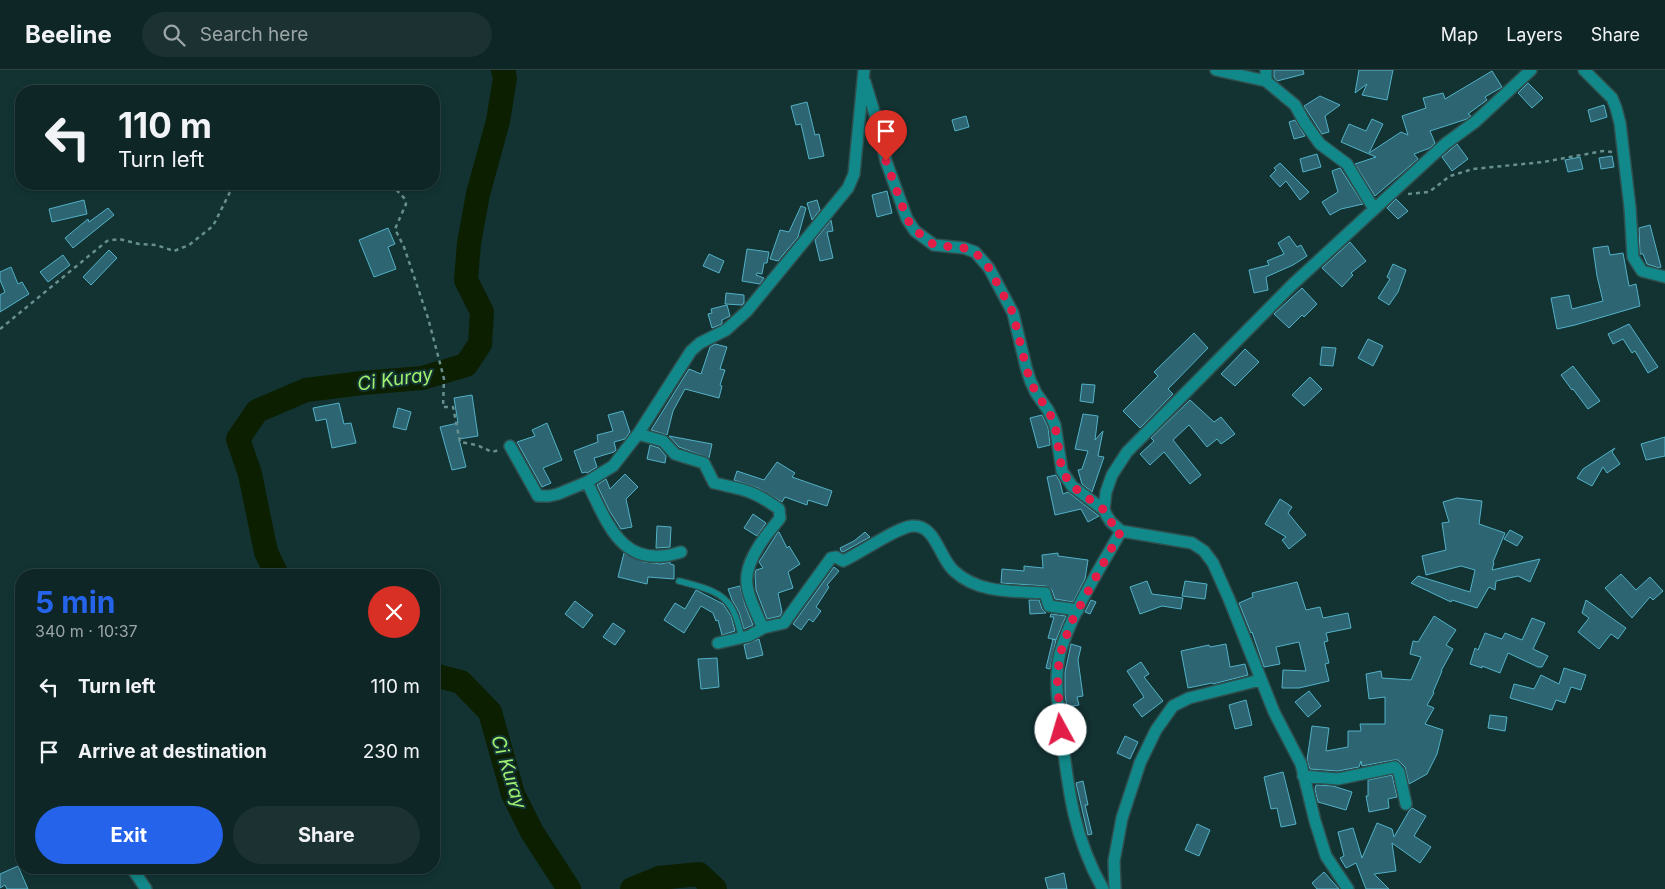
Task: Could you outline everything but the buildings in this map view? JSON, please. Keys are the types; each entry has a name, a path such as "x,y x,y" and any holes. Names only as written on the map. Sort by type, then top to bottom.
{"street":[{"path":"1216,70 1266,75 1295,105 1304,124 1320,144 1347,164 1374,209"},
{"path":"1104,510 1106,492 1112,474 1127,452 1293,284 1445,144 1475,122 1531,70"},
{"path":"1584,70 1612,98 1620,123 1630,208 1633,257 1642,271 1665,277"},
{"path":"510,446 538,496 558,494 587,482 613,466 638,434 691,351 700,343 726,330 747,311 848,188 854,174 864,73"},
{"path":"864,73 886,161 907,219 915,230 934,245 964,248 975,252 989,268 1013,313 1030,380 1055,425 1062,471 1072,486 1104,510 1111,522 1121,531 1179,539 1192,543 1204,551 1213,563 1252,655 1260,680 1274,712 1296,753 1326,856 1348,889"},
{"path":"638,434 663,441 675,454 704,463 714,483 748,490 761,496 779,509 780,518 765,537 746,571 746,586 763,628"},
{"path":"587,482 614,535 626,546 644,554 655,556 669,556 680,552"},
{"path":"718,643 742,638 754,634 763,628 775,627 784,623 831,558 836,557 843,561 899,530 915,526 928,530 951,569 965,580 994,590 1045,593 1050,607 1066,607 1078,610"},
{"path":"1103,889 1086,856 1076,825 1068,781 1058,701 1057,675 1060,656 1070,627 1121,531"},
{"path":"1115,889 1114,862 1122,818 1140,763 1156,730 1172,706 1188,698 1260,680"},
{"path":"1303,776 1338,779 1395,767 1399,772 1406,804"},
{"path":"136,874 146,889"}],"lane":[{"path":"679,581 704,588 722,598 733,609 742,638"}],"path":[{"path":"1389,195 1428,192 1450,176 1472,169 1543,162 1603,151 1623,154"},
{"path":"0,329 107,241 119,240 156,245 174,251 189,245 213,226 231,190"},
{"path":"397,190 405,199 406,204 395,228 404,247 428,318 444,379 443,407 453,407 460,442 477,445 492,452 510,446"}],"waterway":[{"name":"Ci Kuray","path":"274,569 266,552 250,474 238,439 257,411 306,390 422,378 466,365 480,344 482,312 466,280 469,243 478,194 498,121 505,78 503,70"},
{"name":"Ci Kuray","path":"440,677 461,682 490,712 513,794 532,832 569,889"},
{"name":"Ci Kuray","path":"632,889 659,878 699,874 715,889"}],"route":[{"path":"886,161 907,219 915,230 934,245 948,248 964,248 975,252 989,268 1013,313 1030,380 1055,425 1062,471 1072,486 1104,510 1111,522 1121,531 1073,619 1062,647 1057,675 1061,730"}]}
